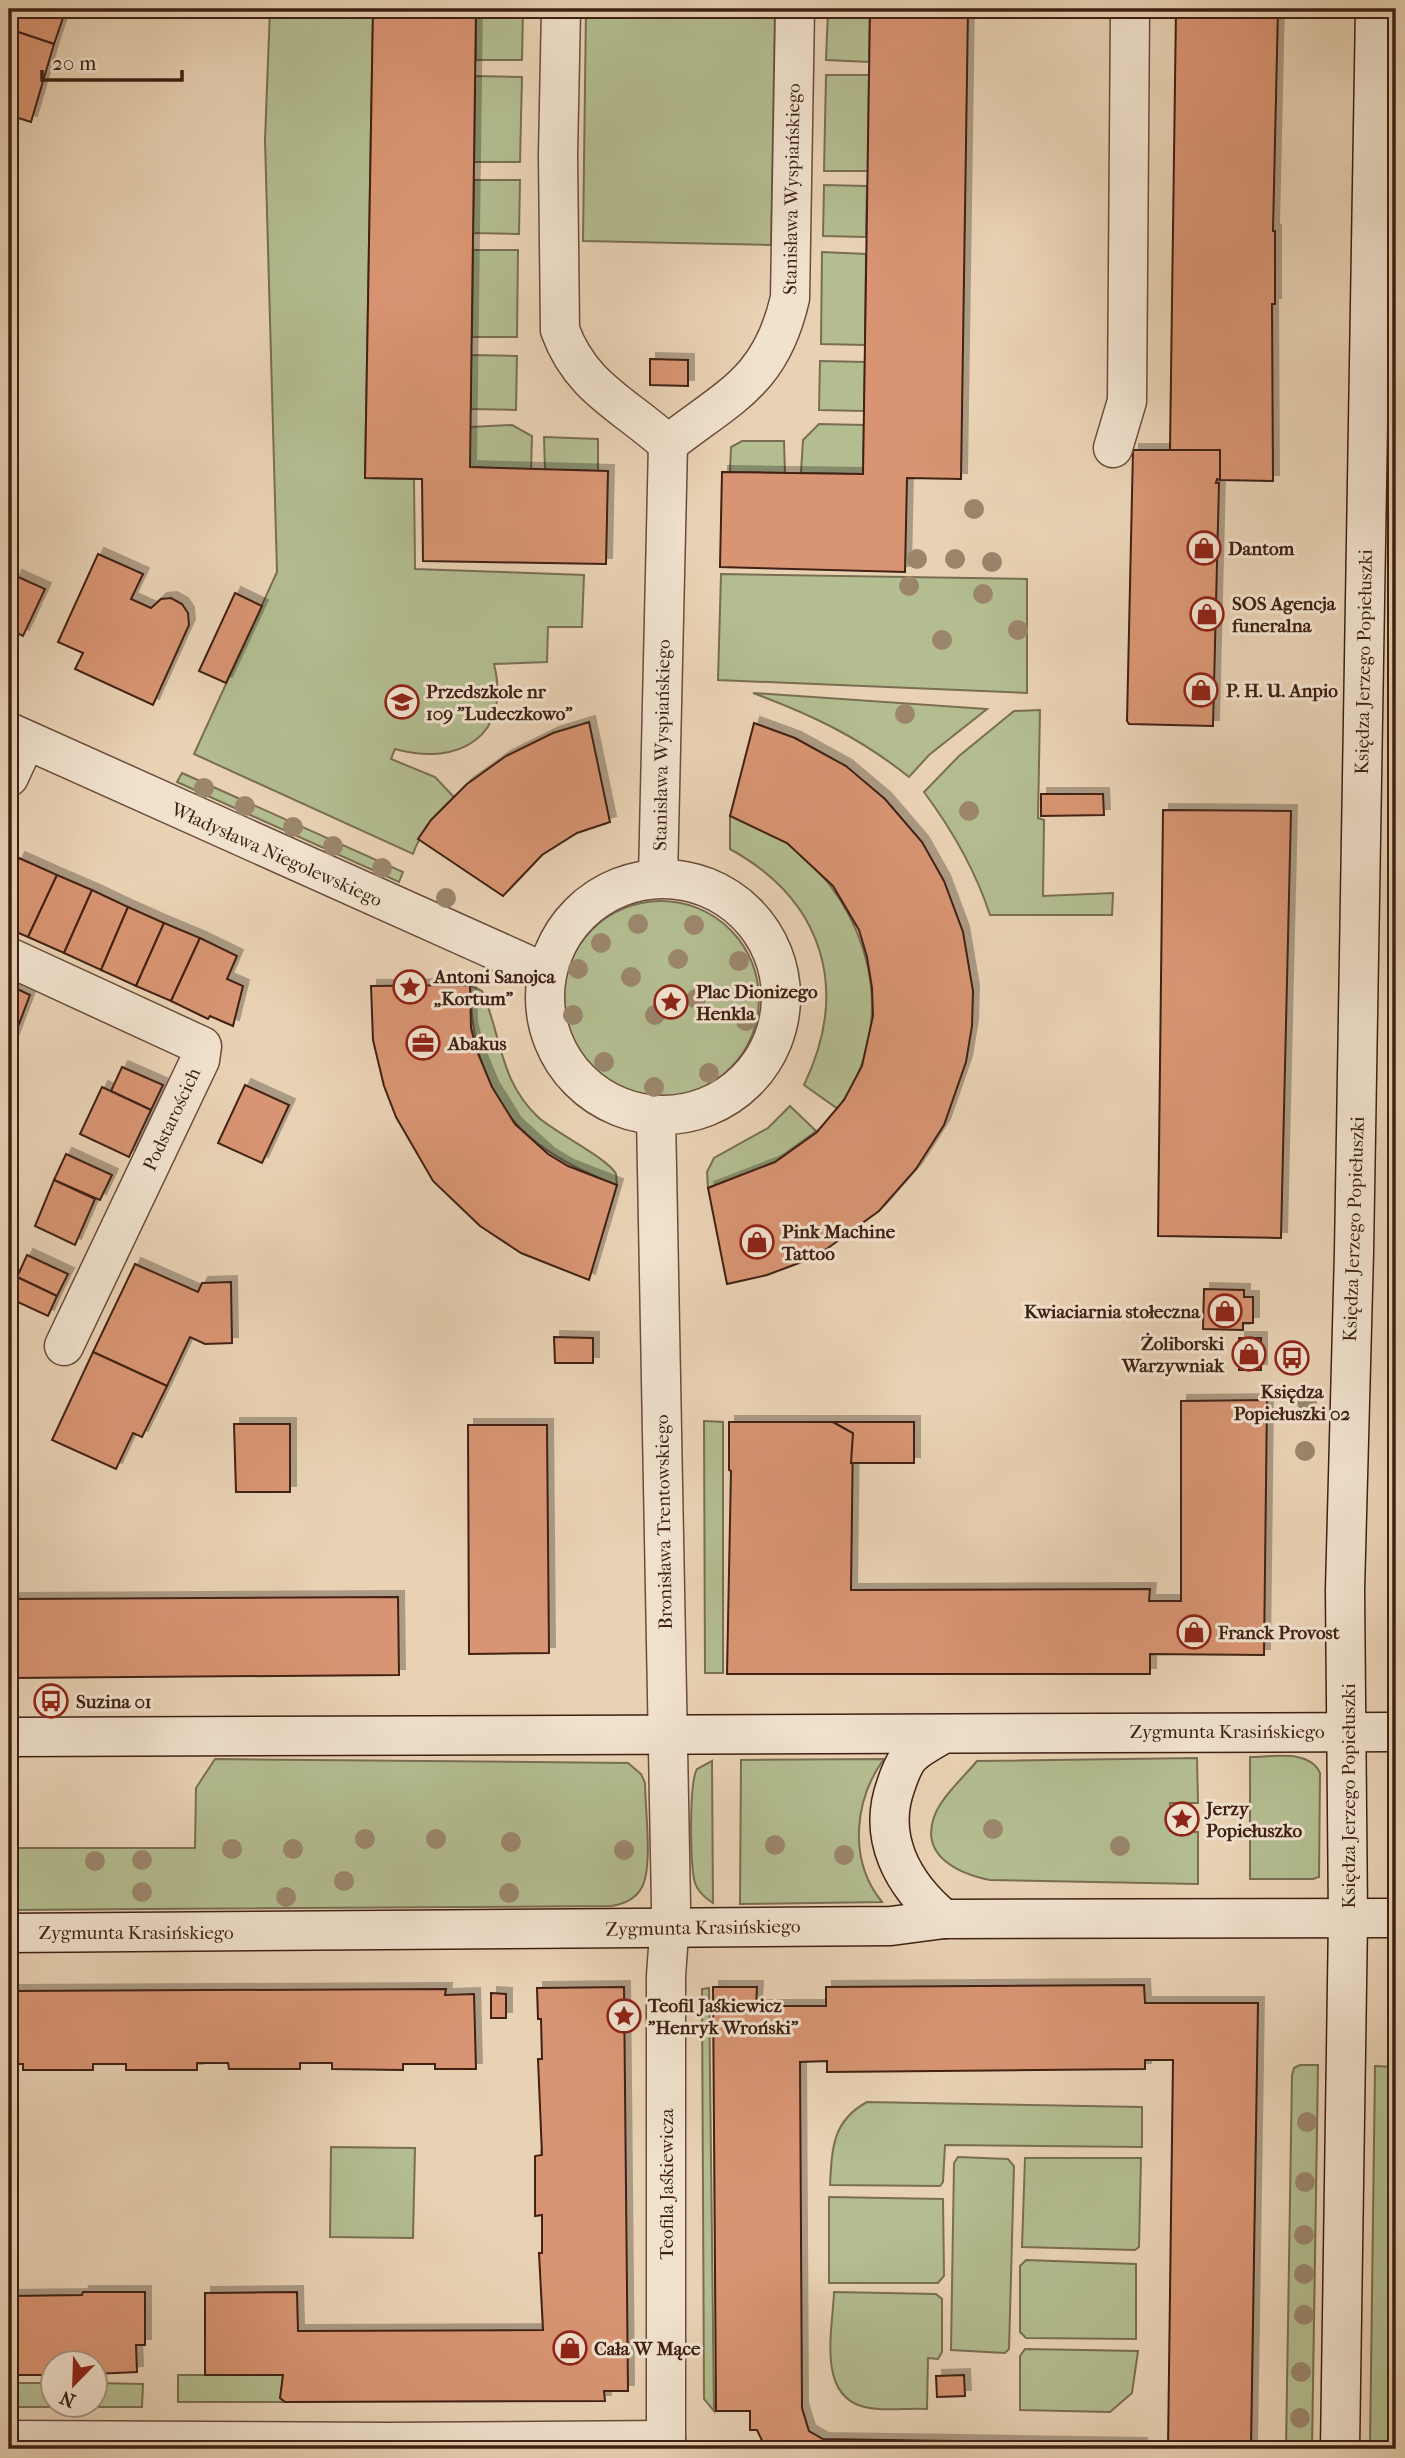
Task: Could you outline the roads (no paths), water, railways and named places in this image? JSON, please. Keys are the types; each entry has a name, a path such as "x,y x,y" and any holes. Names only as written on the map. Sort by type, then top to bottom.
{"street":[{"path":"561,9 558,155 560,330 569,353 582,374 668,444"},
{"name":"Stanisława Wyspiańskiego","path":"658,878 668,444 730,400 755,375 783,326 790,298 795,9"},
{"path":"1113,448 1127,401 1130,9"},
{"name":"Księdza Jerzego Popiełuszki","path":"1340,2449 1348,1918 1346,1541 1354,1252 1375,9"},
{"path":"9,777 17,736"},
{"name":"Władysława Niegolewskiego","path":"17,736 546,973"},
{"path":"658,878 700,884 738,904 766,937 780,977 780,1020 765,1060 736,1091 698,1111 656,1116 616,1107 582,1085 557,1052 544,1013 546,973 562,934 574,917 598,896 627,883 658,878"},
{"name":"Podstarościch","path":"9,957 202,1046 200,1060 64,1346"},
{"name":"Bronisława Trentowskiego","path":"656,1116 669,1927"},
{"name":"Zygmunta Krasińskiego","path":"9,1737 1396,1732"},
{"path":"943,1734 911,1756 888,1806 888,1837 901,1866 918,1891 944,1919"},
{"name":"Zygmunta Krasińskiego","path":"9,1933 891,1926 944,1919 1396,1918"},
{"name":"Teofila Jaśkiewicza","path":"669,1927 666,1976 671,2444"},
{"path":"9,2440 671,2444"}],"tram line":[{"path":"1394,2449 1396,2280"}],"place":[{"name":"Dantom","path":"1204,548"},
{"name":"SOS Agencja funeralna","path":"1207,614"},
{"name":"P. H. U. Anpio","path":"1201,690"},
{"name":"Przedszkole nr 109 \"Ludeczkowo\"","path":"402,702"},
{"name":"Antoni Sanojca „Kortum”","path":"410,987"},
{"name":"Plac Dionizego Henkla","path":"671,1002"},
{"name":"Abakus","path":"423,1043"},
{"name":"Pink Machine Tattoo","path":"757,1242"},
{"name":"Kwiaciarnia stołeczna","path":"1225,1311"},
{"name":"Żoliborski Warzywniak","path":"1249,1354"},
{"name":"Księdza Popiełuszki 02","path":"1292,1358"},
{"name":"Franck Provost","path":"1194,1632"},
{"name":"Suzina 01","path":"51,1701"},
{"name":"Jerzy Popiełuszko","path":"1182,1819"},
{"name":"Teofil Jaśkiewicz \"Henryk Wroński\"","path":"624,2016"},
{"name":"Cała W Mące","path":"570,2348"}]}
